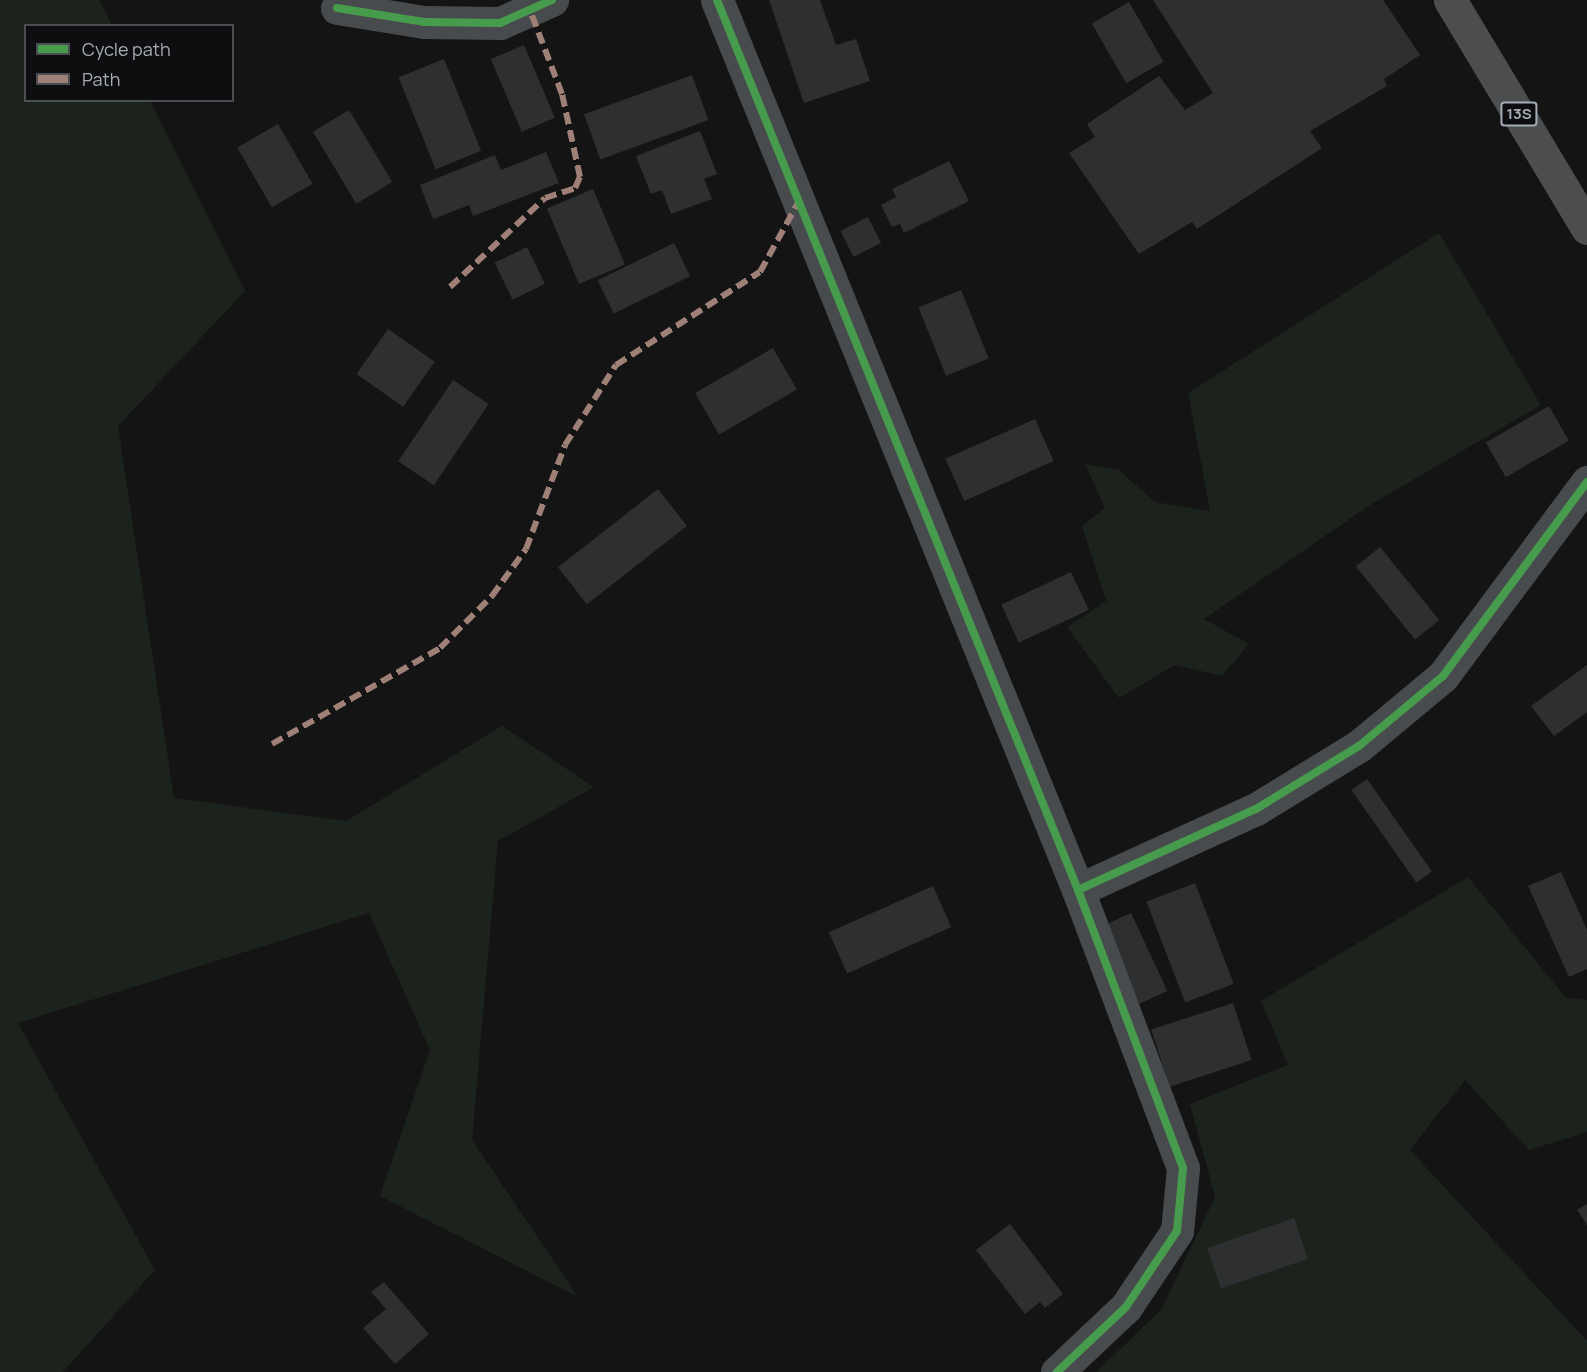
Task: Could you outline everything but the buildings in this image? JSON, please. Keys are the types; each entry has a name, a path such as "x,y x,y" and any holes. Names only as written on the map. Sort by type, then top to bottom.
{"highway":[{"name":"13S","path":"1450,0 1587,228"}],"street":[{"path":"337,8 424,22 500,24 552,0"},
{"path":"717,0 1078,890 1183,1168 1177,1231 1126,1307 1057,1372"},
{"path":"1078,890 1256,809 1359,746 1443,676 1587,482"}],"shaded area":[{"path":"0,0 99,0 111,24 24,24 24,102 150,102 245,291 118,426 174,798 346,821 502,726 594,787 498,841 472,1140 578,1297 380,1196 430,1050 369,913 18,1023 155,1270 63,1372 0,1372"},
{"path":"1439,233 1541,405 1370,505 1204,619 1249,644 1222,676 1175,665 1119,698 1067,627 1106,601 1082,526 1105,508 1085,464 1119,470 1155,502 1210,511 1188,393"},
{"path":"1468,877 1566,998 1587,1000 1587,1132 1529,1150 1465,1080 1410,1150 1587,1341 1587,1372 1096,1372 1161,1310 1215,1197 1190,1104 1288,1065 1261,1001"}],"marked path":[{"path":"450,287 545,198 575,188 580,177 562,94 530,10"},
{"path":"272,744 440,648 492,596 526,549 565,445 616,365 760,272 798,203"}],"cycle path":[{"path":"337,8 424,22 500,23 552,0"},
{"path":"717,0 1078,890 1183,1168 1177,1231 1126,1307 1057,1372"},
{"path":"1078,890 1256,809 1359,746 1443,676 1587,482"}]}
